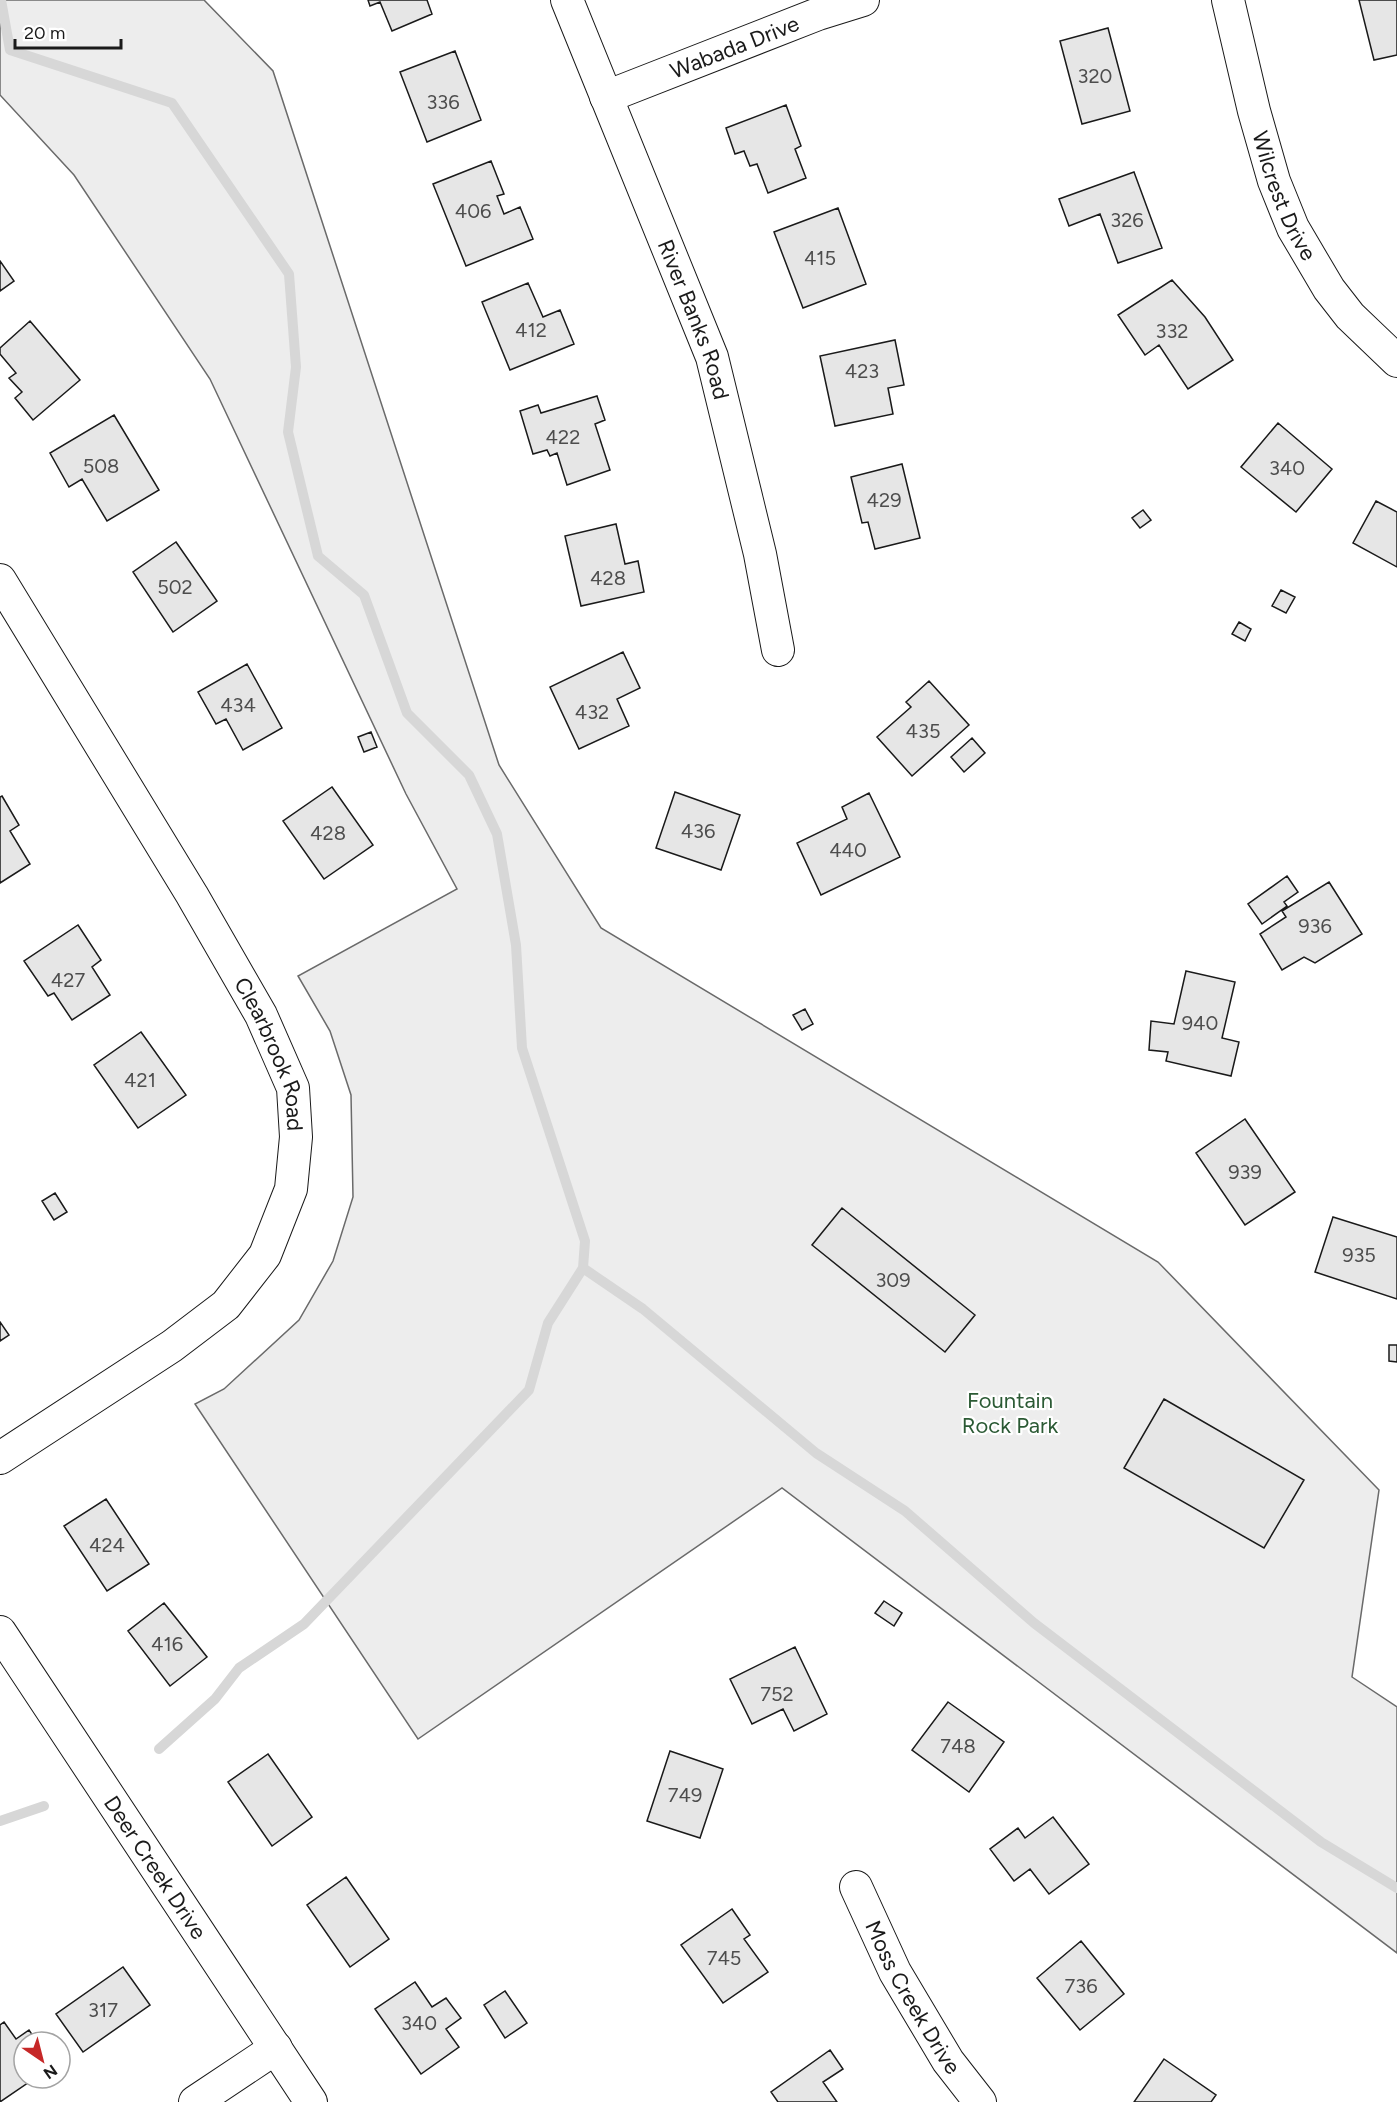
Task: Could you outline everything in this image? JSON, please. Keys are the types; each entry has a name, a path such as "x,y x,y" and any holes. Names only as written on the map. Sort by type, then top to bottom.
{"street":[{"name":"River Banks Road","path":"567,0 712,357 760,554 778,651"},
{"name":"Wabada Drive","path":"606,97 818,14 863,0"},
{"name":"Wilcrest Drive","path":"1227,0 1274,181 1293,228 1329,289 1350,316 1397,361"},
{"name":"Clearbrook Road","path":"0,580 192,895 261,1015 293,1088 296,1137 291,1189 265,1255 226,1305 172,1346 0,1458"},
{"name":"Deer Creek Drive","path":"0,1632 311,2102"},
{"name":"Moss Creek Drive","path":"856,1887 895,1972 948,2061 980,2102"},
{"path":"195,2102 276,2048"}],"shaded area":[{"path":"0,0 204,0 273,71 499,765 601,928 1158,1262 1379,1490 1352,1677 1397,1707 1397,1953 782,1488 418,1739 195,1404 224,1389 299,1320 333,1261 353,1197 351,1095 330,1031 298,976 457,889 406,794 210,379 74,175 0,95"}],"building":[{"path":"368,0 427,0 432,14 392,31 380,2 370,6"},
{"path":"1359,0 1397,0 1397,55 1374,60"},
{"path":"1108,28 1130,111 1082,124 1060,41"},
{"path":"455,51 481,120 427,142 400,72"},
{"path":"786,105 801,146 795,149 806,178 768,193 757,164 750,166 744,151 735,154 726,128"},
{"path":"491,161 504,194 497,196 504,214 520,207 533,239 466,266 433,184"},
{"path":"1134,172 1162,248 1118,263 1100,214 1069,226 1059,199"},
{"path":"838,208 866,284 803,308 774,232"},
{"path":"0,261 14,281 0,291"},
{"path":"1172,280 1205,317 1233,360 1188,389 1159,345 1145,355 1118,315"},
{"path":"528,283 543,317 560,310 574,344 510,370 482,302"},
{"path":"30,321 80,380 33,420 15,398 22,392 9,378 16,373 0,354 0,348"},
{"path":"895,340 904,385 888,388 893,414 835,426 820,356"},
{"path":"597,396 605,420 595,424 610,470 567,485 557,453 550,456 547,450 533,454 520,411 538,405 541,413"},
{"path":"114,415 159,490 107,521 82,479 69,487 50,453"},
{"path":"1278,423 1332,469 1296,512 1241,467"},
{"path":"902,464 920,538 875,549 868,522 862,523 851,477"},
{"path":"1376,501 1397,512 1397,567 1353,543"},
{"path":"1143,510 1151,520 1140,528 1132,518"},
{"path":"616,524 625,564 638,561 644,592 581,606 565,536"},
{"path":"176,542 217,601 173,632 133,572"},
{"path":"1281,590 1295,597 1286,613 1272,606"},
{"path":"1239,622 1251,629 1245,641 1232,634"},
{"path":"623,652 640,688 617,699 629,726 579,749 550,687"},
{"path":"247,664 282,728 243,750 226,719 216,724 198,692"},
{"path":"929,681 969,725 912,776 877,737 911,707 906,702"},
{"path":"371,732 377,747 364,752 358,737"},
{"path":"972,738 985,753 964,772 951,757"},
{"path":"332,787 373,845 324,879 283,821"},
{"path":"675,792 740,815 721,870 656,848"},
{"path":"869,793 900,857 821,895 797,843 847,819 842,807"},
{"path":"2,796 19,825 10,831 30,864 0,883 0,797"},
{"path":"1287,876 1298,892 1284,902 1287,906 1262,924 1248,904"},
{"path":"1329,882 1362,934 1315,963 1304,957 1282,970 1260,934 1286,917 1282,911"},
{"path":"78,925 101,960 92,967 110,995 72,1020 54,993 48,996 24,961"},
{"path":"1186,971 1235,982 1222,1038 1239,1042 1231,1076 1166,1061 1168,1052 1149,1050 1151,1021 1174,1024"},
{"path":"805,1009 813,1024 802,1030 793,1015"},
{"path":"141,1032 186,1095 138,1128 94,1065"},
{"path":"1245,1119 1295,1192 1245,1225 1196,1153"},
{"path":"55,1193 67,1212 54,1220 42,1201"},
{"path":"842,1208 975,1315 945,1352 812,1245"},
{"path":"1333,1217 1397,1237 1397,1299 1315,1272"},
{"path":"0,1322 9,1335 0,1341"},
{"path":"1389,1345 1397,1345 1397,1362 1389,1361"},
{"path":"1164,1399 1304,1480 1264,1548 1124,1468"},
{"path":"106,1499 149,1564 107,1591 64,1526"},
{"path":"884,1601 902,1613 894,1626 875,1613"},
{"path":"164,1603 207,1657 170,1686 128,1631"},
{"path":"795,1647 827,1714 794,1731 783,1709 752,1724 730,1679"},
{"path":"948,1702 1004,1742 969,1792 912,1750"},
{"path":"670,1751 723,1769 700,1838 647,1821"},
{"path":"268,1754 312,1817 272,1846 228,1782"},
{"path":"1053,1817 1089,1864 1049,1894 1030,1869 1014,1881 990,1849 1018,1828 1025,1838"},
{"path":"346,1877 389,1939 350,1967 307,1905"},
{"path":"732,1909 750,1935 744,1939 768,1972 723,2003 681,1945"},
{"path":"1081,1941 1124,1994 1080,2030 1037,1978"},
{"path":"123,1967 150,2005 83,2052 72,2037 72,2030 67,2030 56,2014"},
{"path":"415,1982 432,2007 446,1998 461,2018 446,2029 459,2047 421,2074 375,2009"},
{"path":"505,1991 527,2023 505,2038 484,2005"},
{"path":"4,2022 12,2033 12,2090 18,2090 0,2102 0,2025"},
{"path":"830,2050 843,2069 823,2082 837,2102 778,2102 771,2092"},
{"path":"1164,2059 1216,2095 1211,2102 1134,2102"}],"waterway":[{"path":"1,0 10,50 172,103 289,274 296,367 288,432 318,556 364,595 407,713 469,775 497,834 516,945 522,1048 585,1241 583,1268 548,1323 529,1390 304,1624 239,1668 215,1699 159,1749"},
{"path":"583,1268 643,1309 816,1453 905,1511 1034,1623 1321,1842 1397,1888"},
{"path":"0,1821 44,1806"}],"park label":[{"name":"Fountain Rock Park","path":"1010,1412"}]}
